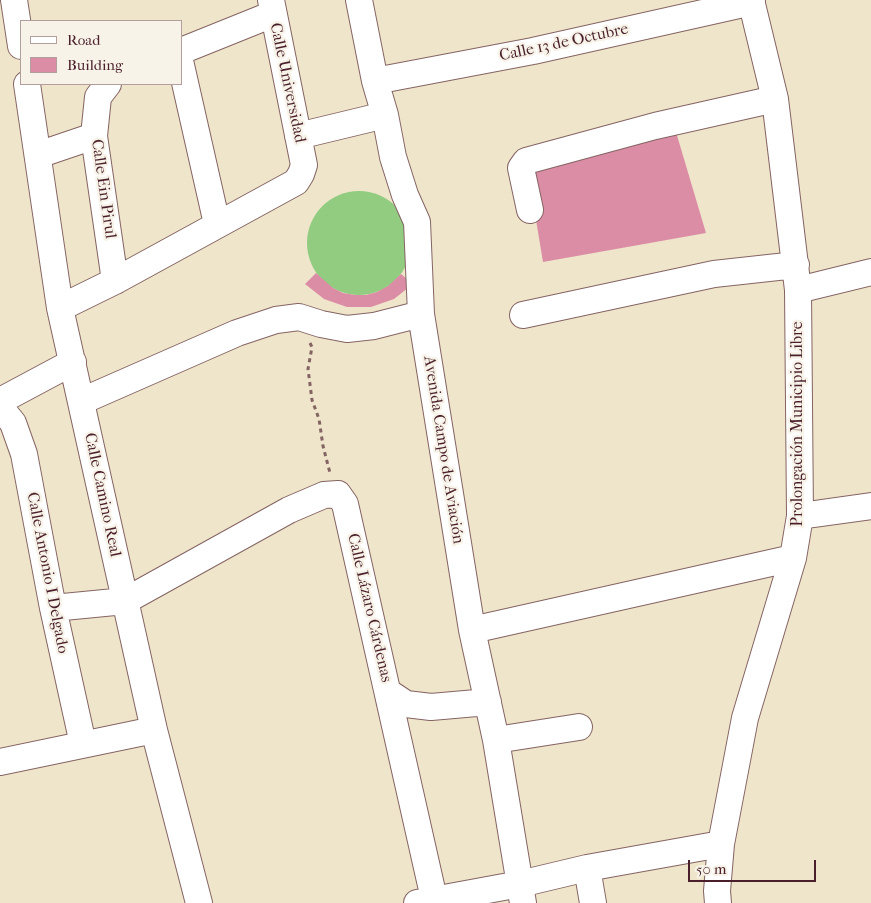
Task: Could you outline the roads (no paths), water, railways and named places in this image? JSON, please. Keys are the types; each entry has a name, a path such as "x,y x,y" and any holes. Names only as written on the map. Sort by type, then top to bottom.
{"street":[{"path":"14,0 20,39"},
{"name":"Avenida Campo de Aviación","path":"359,0 393,157 405,194 417,222 422,314 472,630 527,896"},
{"name":"Calle 13 de Octubre","path":"376,81 533,51 752,1"},
{"name":"Prolongación Municipio Libre","path":"718,903 717,891 721,844 746,718 793,558 800,516 797,277 775,99 752,1"},
{"path":"182,51 272,7"},
{"name":"Calle Universidad","path":"217,224 296,182 302,174 304,166 272,7"},
{"path":"60,308 115,281 217,224 182,70"},
{"name":"Calle Camino Real","path":"27,85 60,308 154,730 198,903"},
{"name":"Calle Ein Pirul","path":"103,90 94,136 115,281"},
{"path":"530,210 521,168 526,161 655,126 775,99"},
{"path":"298,136 385,115"},
{"path":"38,155 94,136"},
{"path":"523,315 714,274 797,277 871,272"},
{"path":"82,401 237,333 276,320 299,317 347,329 374,326 422,314"},
{"path":"0,401 73,362"},
{"name":"Calle Antonio I Delgado","path":"0,408 13,423 24,454 52,608 83,744"},
{"name":"Calle Lázaro Cárdenas","path":"125,601 289,510 324,495 338,494 345,504 388,692 429,902"},
{"path":"800,516 871,506"},
{"path":"472,630 793,558"},
{"path":"52,608 125,601"},
{"path":"388,692 406,704 431,706 488,702"},
{"path":"496,740 579,727"},
{"path":"0,762 154,730"},
{"path":"429,902 527,896 587,868 721,844"},
{"path":"587,868 593,903"}]}
